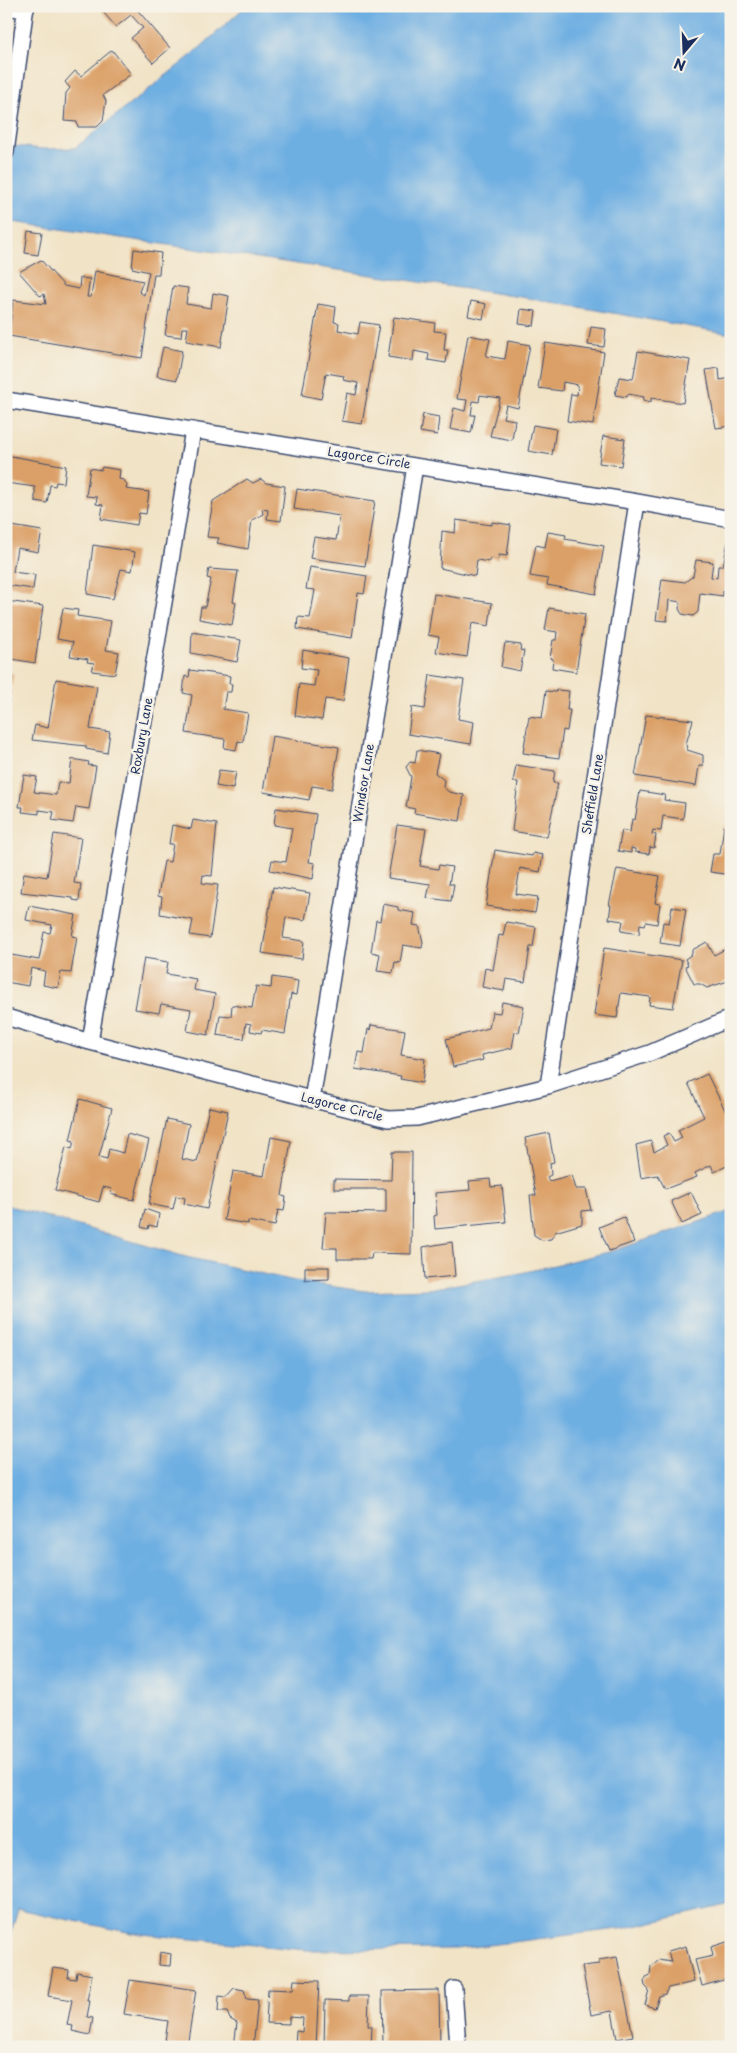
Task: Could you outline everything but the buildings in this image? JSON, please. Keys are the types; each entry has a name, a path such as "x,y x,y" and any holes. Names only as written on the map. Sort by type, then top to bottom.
{"street":[{"path":"6,7 26,8 7,145"},
{"name":"Lagorce Circle","path":"6,400 637,502 731,519"},
{"name":"Roxbury Lane","path":"90,1042 193,430"},
{"name":"Windsor Lane","path":"312,1100 415,466"},
{"name":"Sheffield Lane","path":"548,1086 637,502"},
{"name":"Lagorce Circle","path":"6,1017 90,1042 388,1119 417,1118 548,1086 650,1053 731,1018"},
{"path":"454,1989 458,2047"}],"water":[{"path":"246,6 731,6 731,334 528,298 6,221 6,145 43,149 75,148 193,54"},
{"path":"6,1205 186,1257 295,1281 364,1291 428,1289 517,1274 613,1251 731,1211 731,1904 626,1928 456,1949 306,1950 132,1933 18,1909 6,1949"}]}
